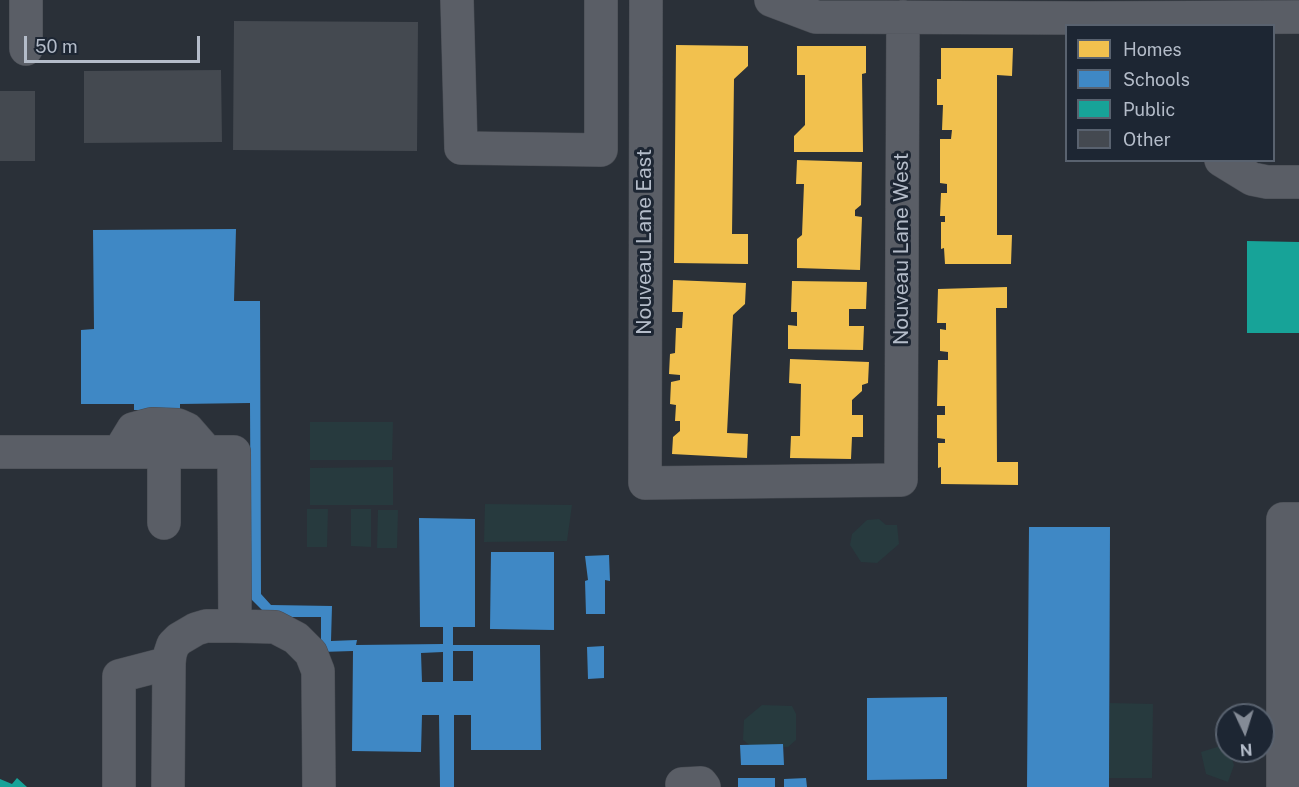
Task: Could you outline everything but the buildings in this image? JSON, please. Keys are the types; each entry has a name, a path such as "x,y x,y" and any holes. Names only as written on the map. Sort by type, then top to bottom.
{"street":[{"path":"26,0 26,49"},
{"path":"457,0 461,148 601,150 601,0"},
{"name":"Nouveau Lane East","path":"646,0 645,483 901,480"},
{"path":"771,0 903,18 1205,21 1299,16"},
{"name":"Nouveau Lane West","path":"901,480 903,18"},
{"path":"1224,162 1252,179 1267,182 1299,182"},
{"path":"119,452 133,429 152,424 178,425 187,429 207,452"},
{"path":"0,452 234,452 235,626"},
{"path":"164,452 164,523"},
{"path":"1283,787 1283,519 1299,519"},
{"path":"168,787 168,663 173,645 196,629 206,626 235,626 275,627 296,638 311,653 318,671 318,787"},
{"path":"119,787 119,676 168,663"}],"green space":[{"path":"310,422 393,422 392,460 310,460"},
{"path":"393,467 393,505 310,505 310,468"},
{"path":"485,504 572,505 567,541 484,542"},
{"path":"307,509 328,509 327,547 307,547"},
{"path":"351,509 371,509 371,547 351,546"},
{"path":"378,510 398,510 397,548 377,548"},
{"path":"879,519 886,525 897,525 899,544 877,563 861,562 850,545 852,534 867,520"},
{"path":"1110,703 1153,704 1152,778 1109,778"},
{"path":"762,705 792,706 796,714 796,740 788,747 751,746 743,740 744,720"},
{"path":"1215,748 1215,763 1233,763 1228,782 1206,774 1201,752"}]}
